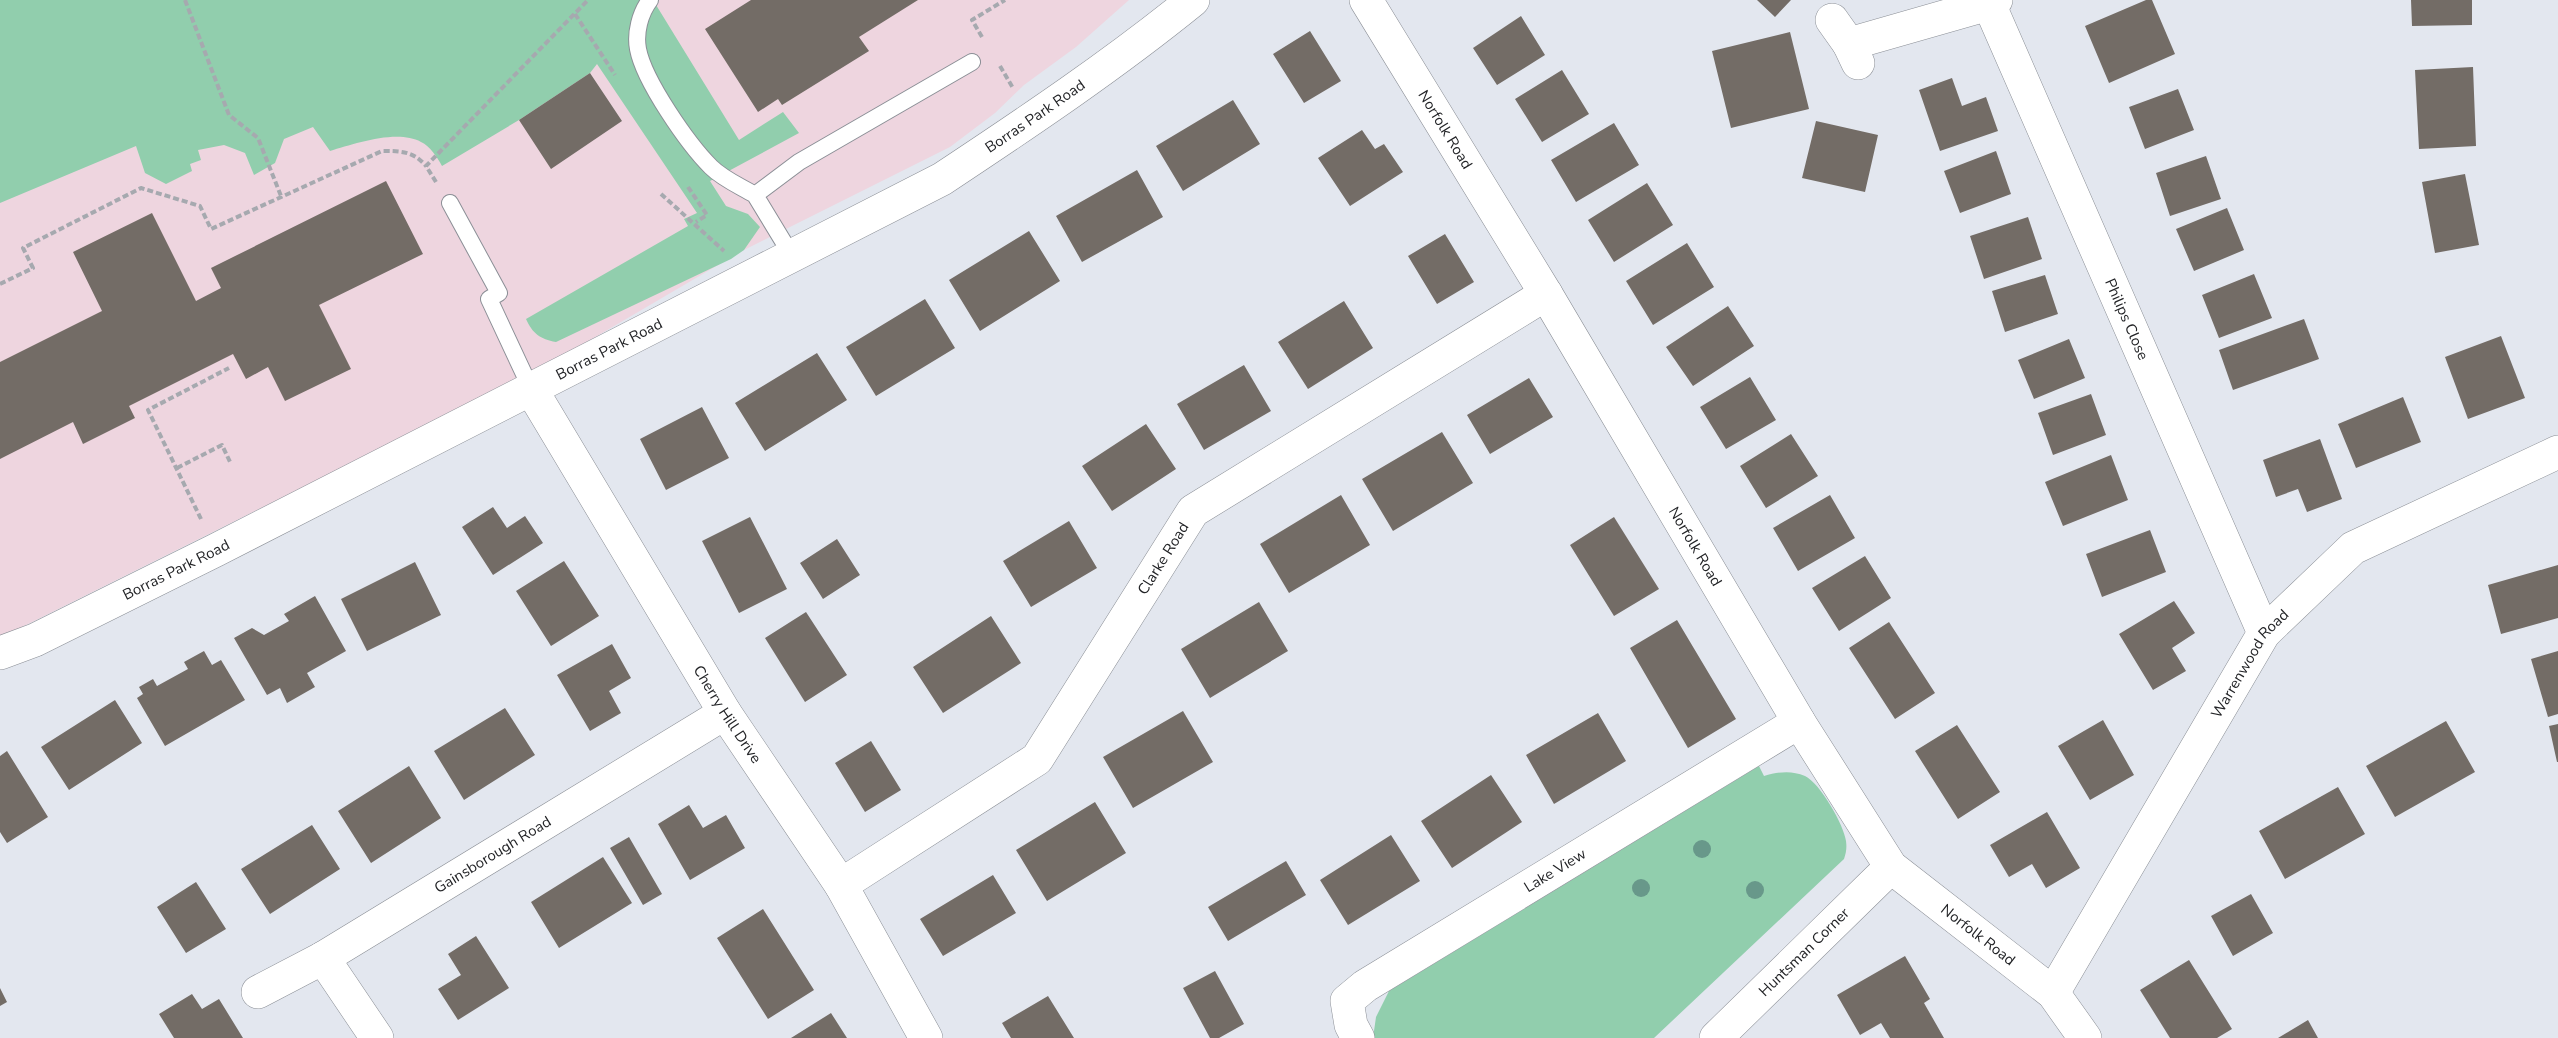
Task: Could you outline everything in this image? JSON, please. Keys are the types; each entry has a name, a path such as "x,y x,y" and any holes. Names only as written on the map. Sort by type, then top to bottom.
{"street":[{"name":"Borras Park Road","path":"0,653 35,640 216,550 942,179 1032,119 1153,33 1192,0"},
{"name":"Norfolk Road","path":"1366,0 1546,294 1799,722 1891,867 2053,993 2085,1038"},
{"name":"Philips Close","path":"1846,42 1993,2 2264,633"},
{"name":"Clarke Road","path":"841,885 1037,759 1193,511 1546,294"},
{"name":"Cherry Hill Drive","path":"531,389 725,713 841,885 926,1038"},
{"name":"Warrenwood Road","path":"2053,993 2264,633 2353,548 2558,452"},
{"name":"Gainsborough Road","path":"258,992 323,958 725,713"},
{"name":"Lake View","path":"1358,1038 1351,1024 1347,1001 1365,986 1799,722"},
{"name":"Huntsman Corner","path":"1716,1038 1891,867"},
{"path":"323,958 377,1038"}],"lane":[{"path":"650,0 640,20 638,34 638,48 647,72 672,116 705,160 720,175 755,195 792,256"},
{"path":"755,195 799,162 972,62"},
{"path":"450,203 499,293 489,299 531,389"}],"path":[{"path":"185,0 229,115 258,138 281,196"},
{"path":"426,166 588,0"},
{"path":"0,284 33,268 23,248 141,188 200,206 211,229 382,151 403,150 417,156 426,166 450,203"},
{"path":"662,194 696,222 751,277"},
{"path":"216,550 148,410 230,368"},
{"path":"177,468 222,445 231,464"}],"shaded area":[{"path":"0,0 1129,0 1076,47 1024,85 995,113 950,147 742,251 546,366 0,638"}],"green space":[{"path":"0,0 653,0 739,140 783,112 799,133 710,181 726,206 748,214 760,227 744,250 731,259 556,342 538,335 526,319 688,226 684,219 697,213 597,64 590,73 519,120 442,166 427,146 411,138 388,137 330,151 313,127 284,139 275,163 254,175 245,153 224,145 198,150 201,160 190,164 192,171 166,184 145,173 136,146 0,203"},
{"path":"1759,766 1764,776 1790,772 1811,780 1830,805 1841,825 1846,841 1844,859 1654,1038 1373,1038 1376,1017 1389,991"}],"building":[{"path":"751,0 918,0 859,37 869,51 782,105 778,99 758,112 705,29"},
{"path":"1757,0 1791,0 1775,17"},
{"path":"2146,0 2152,0 2175,54 2109,83 2085,26"},
{"path":"2411,0 2472,0 2472,25 2412,26"},
{"path":"1521,16 1545,55 1497,85 1473,48"},
{"path":"1310,31 1341,81 1304,103 1273,54"},
{"path":"1790,32 1809,109 1731,128 1712,51"},
{"path":"2473,67 2476,146 2419,149 2415,70"},
{"path":"1562,70 1589,114 1542,142 1515,99"},
{"path":"590,73 622,121 551,169 519,120"},
{"path":"1952,78 1962,106 1986,97 1998,131 1940,151 1919,90"},
{"path":"2178,89 2194,130 2145,149 2129,107"},
{"path":"1233,100 1260,144 1183,191 1156,146"},
{"path":"1816,121 1878,135 1865,192 1802,178"},
{"path":"1614,123 1639,165 1576,202 1551,160"},
{"path":"1362,130 1375,149 1384,144 1403,172 1350,206 1318,158"},
{"path":"1996,151 2011,194 1960,213 1944,171"},
{"path":"2206,156 2221,199 2170,216 2156,173"},
{"path":"1137,170 1163,217 1082,262 1056,216"},
{"path":"2465,174 2479,245 2435,253 2422,182"},
{"path":"386,181 423,254 319,305 351,369 285,401 268,367 246,379 233,354 129,406 135,418 83,444 73,422 0,459 0,362 102,311 73,252 152,213 196,301 221,288 211,268"},
{"path":"1647,183 1673,225 1614,262 1588,220"},
{"path":"2227,208 2244,250 2194,271 2176,229"},
{"path":"2028,217 2042,259 1984,279 1970,236"},
{"path":"1029,231 1060,281 980,331 949,280"},
{"path":"1445,234 1474,282 1437,304 1408,256"},
{"path":"1687,243 1714,287 1653,325 1626,281"},
{"path":"2254,274 2272,318 2219,338 2202,295"},
{"path":"2045,275 2058,314 2005,332 1992,291"},
{"path":"925,299 955,348 876,396 846,347"},
{"path":"1344,301 1373,348 1308,389 1278,342"},
{"path":"1728,306 1754,346 1693,386 1666,347"},
{"path":"2304,319 2319,359 2233,390 2219,350"},
{"path":"2501,336 2525,398 2468,419 2445,357"},
{"path":"2069,339 2085,378 2034,399 2018,360"},
{"path":"817,353 847,400 765,451 735,403"},
{"path":"1244,365 1271,411 1204,450 1177,404"},
{"path":"1750,377 1776,420 1726,449 1700,407"},
{"path":"1529,378 1553,417 1490,454 1467,415"},
{"path":"2091,394 2106,435 2053,455 2038,413"},
{"path":"2403,397 2421,442 2356,468 2338,424"},
{"path":"702,407 729,458 666,490 640,439"},
{"path":"1146,424 1176,469 1112,511 1082,466"},
{"path":"1442,432 1473,483 1393,531 1362,479"},
{"path":"1791,434 1818,476 1766,508 1740,466"},
{"path":"2320,439 2342,499 2307,512 2298,489 2276,497 2263,460"},
{"path":"2111,455 2128,500 2063,526 2045,482"},
{"path":"1341,495 1370,545 1289,593 1260,544"},
{"path":"1830,495 1855,538 1798,571 1773,528"},
{"path":"493,507 507,528 525,516 543,543 493,575 462,527"},
{"path":"750,517 787,589 739,613 702,541"},
{"path":"1614,517 1659,589 1614,616 1570,545"},
{"path":"1069,521 1097,568 1031,607 1003,561"},
{"path":"2150,530 2166,572 2102,597 2086,554"},
{"path":"837,539 860,575 823,599 800,563"},
{"path":"1865,556 1891,598 1839,631 1812,588"},
{"path":"564,561 599,616 551,646 516,591"},
{"path":"415,562 441,615 367,651 341,599"},
{"path":"2558,565 2558,618 2501,634 2488,585"},
{"path":"315,596 346,651 307,673 315,687 287,703 280,688 267,695 234,638 252,628 264,635 289,621 284,614"},
{"path":"2174,601 2195,633 2172,648 2186,671 2153,690 2119,634"},
{"path":"1259,602 1288,651 1210,698 1181,649"},
{"path":"806,612 847,675 805,702 765,638"},
{"path":"991,616 1021,663 943,713 913,667"},
{"path":"1677,620 1736,719 1688,748 1630,648"},
{"path":"1889,622 1935,693 1895,719 1849,648"},
{"path":"612,644 631,678 609,691 621,713 590,731 557,675"},
{"path":"204,651 212,665 221,660 245,700 165,746 137,698 143,694 139,687 153,679 157,686 188,669 184,662"},
{"path":"2558,651 2558,714 2548,717 2531,659"},
{"path":"115,700 142,743 69,790 41,747"},
{"path":"505,708 535,755 464,800 434,751"},
{"path":"1183,711 1213,762 1133,808 1103,757"},
{"path":"1598,713 1626,761 1554,804 1526,755"},
{"path":"2103,720 2134,775 2090,800 2058,746"},
{"path":"2446,721 2475,772 2395,817 2366,766"},
{"path":"2558,724 2558,762 2557,762 2549,726"},
{"path":"1957,725 2000,792 1958,819 1915,751"},
{"path":"871,741 901,790 865,812 835,763"},
{"path":"7,751 48,817 7,843 0,832 0,756"},
{"path":"409,766 441,818 371,863 338,811"},
{"path":"1491,775 1522,822 1452,868 1421,821"},
{"path":"2338,787 2365,834 2285,879 2259,831"},
{"path":"1095,802 1126,853 1047,901 1016,850"},
{"path":"689,805 703,828 726,815 745,848 690,880 658,824"},
{"path":"2047,812 2080,868 2046,888 2032,864 2009,877 1990,845"},
{"path":"312,825 340,869 270,914 241,869"},
{"path":"1391,835 1420,881 1348,925 1320,880"},
{"path":"629,837 662,894 643,905 610,848"},
{"path":"603,857 632,903 559,948 531,902"},
{"path":"1286,861 1306,895 1228,941 1208,907"},
{"path":"993,875 1016,913 943,956 920,919"},
{"path":"196,882 226,929 186,953 157,907"},
{"path":"2251,894 2273,933 2233,956 2211,916"},
{"path":"763,909 814,990 768,1019 717,938"},
{"path":"476,936 509,988 458,1020 438,989 461,975 448,954"},
{"path":"1905,956 1930,999 1924,1003 1944,1038 1890,1038 1881,1023 1860,1035 1837,995"},
{"path":"2189,960 2232,1029 2217,1038 2170,1038 2140,990"},
{"path":"1215,971 1244,1024 1219,1038 1210,1038 1183,988"},
{"path":"0,988 7,1002 0,1006"},
{"path":"192,994 202,1009 219,999 243,1038 174,1038 159,1014"},
{"path":"1048,996 1074,1038 1011,1038 1002,1023"},
{"path":"831,1013 847,1038 791,1038"},
{"path":"2308,1020 2318,1038 2278,1038"}]}
